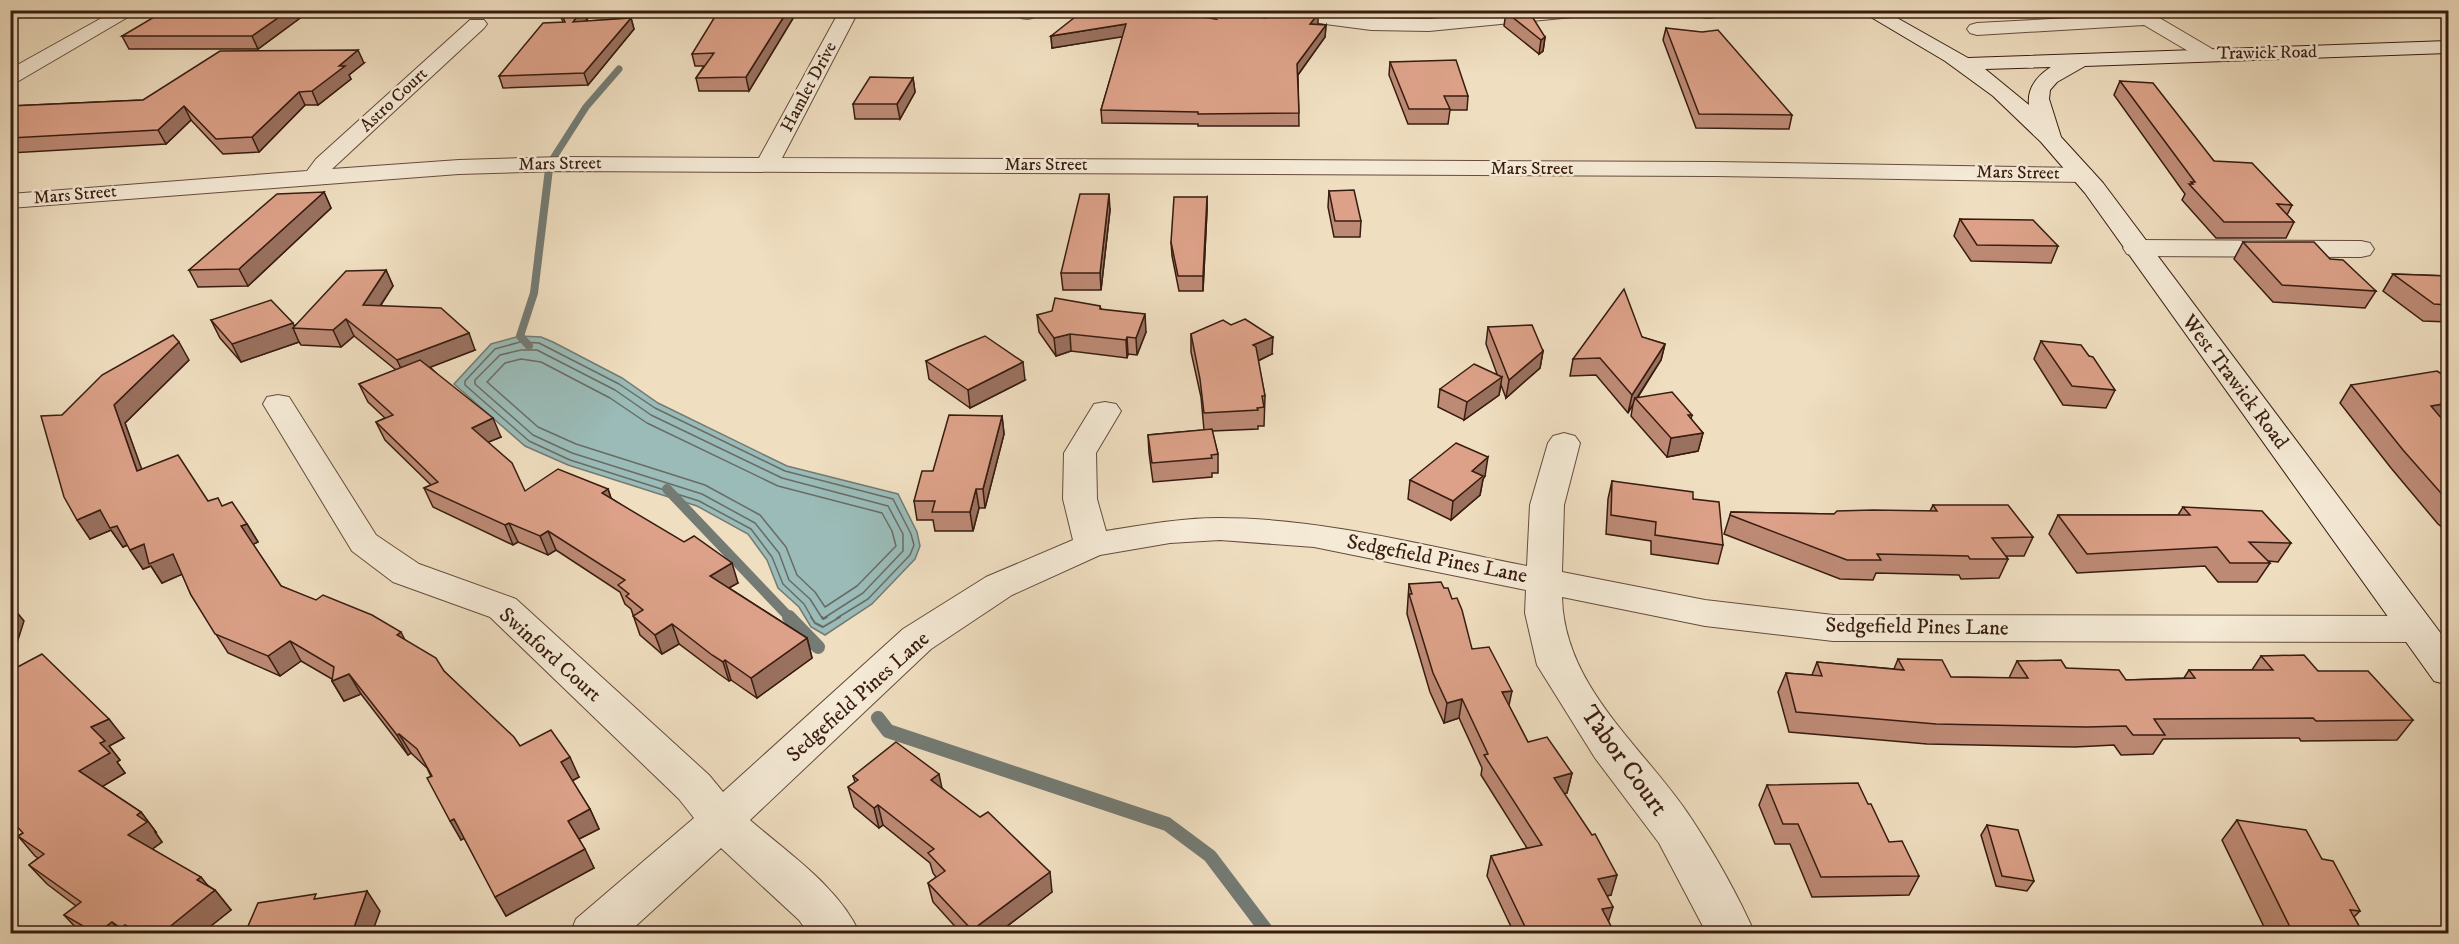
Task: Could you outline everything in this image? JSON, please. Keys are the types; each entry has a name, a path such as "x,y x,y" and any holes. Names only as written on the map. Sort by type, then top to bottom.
{"street":[{"path":"10,78 131,10"},
{"name":"Hamlet Drive","path":"768,163 850,10"},
{"path":"1264,10 1371,24 1429,25 1583,10"},
{"path":"1868,10 1965,64"},
{"path":"1977,29 2140,15 2207,54"},
{"name":"Astro Court","path":"314,178 324,164 477,24"},
{"name":"Trawick Road","path":"1965,64 2448,47"},
{"name":"Trawick Road","path":"2053,139 2040,111 2037,93 2044,80 2086,58"},
{"name":"West Trawick Road","path":"1965,64 2013,102 2053,139 2083,175 2448,671"},
{"name":"Mars Street","path":"10,201 515,164 768,163 1715,169 2083,175"},
{"path":"2136,248 2361,249"},
{"name":"Swinford Court","path":"278,405 364,543 406,573 503,608 694,786 721,821 815,906 837,933"},
{"path":"1092,545 1080,499 1080,453 1105,411"},
{"name":"Tabor Court","path":"1564,443 1547,505 1544,580 1544,613 1557,665 1610,747 1675,830 1732,933"},
{"name":"Sedgefield Pines Lane","path":"593,933 721,821 918,639 999,586 1092,545 1170,532 1220,529 1302,535 1544,580 1705,613 1833,628 2417,629"}],"water":[{"path":"520,336 541,337 553,342 622,378 658,403 787,466 898,494 917,532 920,546 915,559 872,604 825,635 811,627 799,607 778,588 767,560 748,534 697,506 568,465 525,446 454,384 491,344"}],"building":[{"path":"166,10 289,10 252,36 122,36"},
{"path":"560,10 582,10 573,22 631,18 584,73 499,76 543,23 565,22"},
{"path":"719,10 788,10 746,77 696,78 714,53 692,54"},
{"path":"1084,10 1159,10 1216,19 1207,11 1266,18 1274,10 1290,10 1318,14 1310,24 1326,25 1297,64 1299,113 1198,114 1198,112 1101,110 1126,24 1051,36"},
{"path":"1528,10 1545,37 1541,40 1506,12"},
{"path":"1666,28 1702,32 1718,30 1792,115 1699,114"},
{"path":"358,50 339,66 345,66 312,91 299,92 252,137 216,139 184,106 158,130 10,138 10,106 143,100 220,51"},
{"path":"1456,60 1468,96 1444,96 1450,109 1409,109 1390,62"},
{"path":"870,77 913,78 897,104 853,104"},
{"path":"2120,81 2153,83 2214,161 2252,163 2292,205 2277,204 2294,222 2224,222 2189,184 2195,182"},
{"path":"1354,190 1361,221 1335,221 1329,191"},
{"path":"324,192 239,269 189,270 277,194"},
{"path":"1080,194 1109,194 1100,273 1061,273"},
{"path":"1174,197 1207,197 1203,276 1178,276 1171,242"},
{"path":"1960,219 2033,220 2058,246 1977,245"},
{"path":"2243,242 2314,242 2330,259 2343,260 2376,291 2282,285"},
{"path":"386,270 363,305 441,308 469,333 397,360 346,319 333,330 293,328 346,271"},
{"path":"2393,274 2448,276 2448,305 2434,304"},
{"path":"1624,289 1642,337 1665,344 1632,395 1600,358 1573,359"},
{"path":"1055,298 1100,306 1100,309 1145,314 1136,338 1127,337 1126,340 1070,334 1054,338 1037,315 1052,311"},
{"path":"271,300 293,323 232,344 211,320"},
{"path":"1245,319 1273,337 1253,345 1256,347 1265,396 1262,396 1264,407 1257,408 1258,410 1204,413 1191,334 1223,320 1231,325"},
{"path":"1532,325 1543,351 1509,380 1488,327"},
{"path":"173,335 179,342 114,405 137,471 178,455 208,501 218,498 222,506 232,502 247,524 241,526 281,586 316,600 323,595 372,615 401,632 397,635 436,658 444,671 514,737 520,746 551,730 570,757 561,762 590,809 568,821 585,849 495,897 454,819 450,821 427,778 432,776 417,749 399,734 397,735 349,674 332,681 334,667 290,641 268,656 215,634 191,595 173,554 149,564 144,544 130,550 117,526 110,528 100,510 77,520 64,497 41,416 62,415 102,375"},
{"path":"985,336 1023,362 968,390 926,361 958,347"},
{"path":"2041,341 2081,345 2089,356 2093,357 2115,390 2072,386"},
{"path":"420,360 493,418 472,428 512,463 525,491 558,469 608,489 602,493 684,542 694,536 732,563 710,576 807,638 751,678 725,660 723,662 712,655 672,624 655,635 633,616 643,610 626,596 629,594 618,585 625,580 548,531 540,536 509,523 505,525 424,488 438,482 376,422 393,415 359,384"},
{"path":"1474,364 1502,377 1467,402 1440,389"},
{"path":"2437,371 2448,378 2448,403 2431,406 2448,426 2448,501 2403,450 2351,385"},
{"path":"1672,392 1692,415 1688,415 1703,433 1671,438 1635,398"},
{"path":"949,415 1002,416 983,489 976,489 970,512 932,512 935,501 914,501 922,471 933,471"},
{"path":"1212,429 1218,454 1211,455 1212,458 1152,463 1148,435"},
{"path":"1456,443 1488,457 1472,471 1483,476 1453,501 1410,480"},
{"path":"1612,481 1693,492 1693,499 1719,502 1723,545 1655,535 1656,522 1611,515"},
{"path":"1933,505 2008,505 2033,537 1992,538 2008,559 1877,554 1881,560 1847,560 1730,515 1731,512 1834,514 1837,511 1937,511"},
{"path":"2183,507 2262,511 2291,543 2249,542 2270,563 2230,563 2217,547 2087,554 2058,515 2190,515"},
{"path":"1441,582 1444,588 1448,588 1452,599 1457,598 1472,649 1489,647 1512,691 1502,692 1528,742 1547,737 1572,773 1554,778 1592,835 1595,834 1617,875 1598,879 1613,907 1602,909 1614,932 1528,933 1491,856 1542,845 1484,755 1488,754 1462,699 1447,703 1433,673 1409,594 1412,594 1409,584"},
{"path":"42,654 109,719 91,727 105,741 100,743 110,753 79,771 141,812 137,815 147,822 128,835 201,877 197,880 215,890 162,933 140,933 125,925 121,928 112,922 95,933 64,915 81,902 29,865 44,854 18,836 23,833 10,819 10,741 14,739 10,735 10,671"},
{"path":"2304,655 2318,671 2368,671 2413,720 2154,719 2165,735 2133,735 2126,726 1936,724 1796,712 1786,673 1822,676 1817,662 1904,670 1898,659 1942,660 1951,677 2028,678 2017,661 2061,660 2066,668 2119,670 2126,680 2195,678 2189,670 2273,670 2261,656"},
{"path":"896,742 939,774 931,780 980,817 988,812 1050,872 972,930 928,883 945,871 928,853 934,849 878,805 874,808 848,787 858,780 853,776"},
{"path":"1858,783 1889,842 1902,841 1919,876 1821,877 1798,824 1783,824 1767,785"},
{"path":"2237,820 2306,830 2322,859 2333,861 2360,911 2350,910 2363,933 2320,933 2291,929"},
{"path":"1987,825 2018,830 2034,881 2002,876"},
{"path":"367,891 352,933 245,933 258,903 316,894 314,899"}],"waterway":[{"path":"554,157 586,107 619,69"},
{"path":"529,346 520,336 534,293 549,169"},
{"path":"667,489 790,618"},
{"path":"789,617 818,647"},
{"path":"878,718 888,731 1167,824 1210,856 1269,934"}]}
